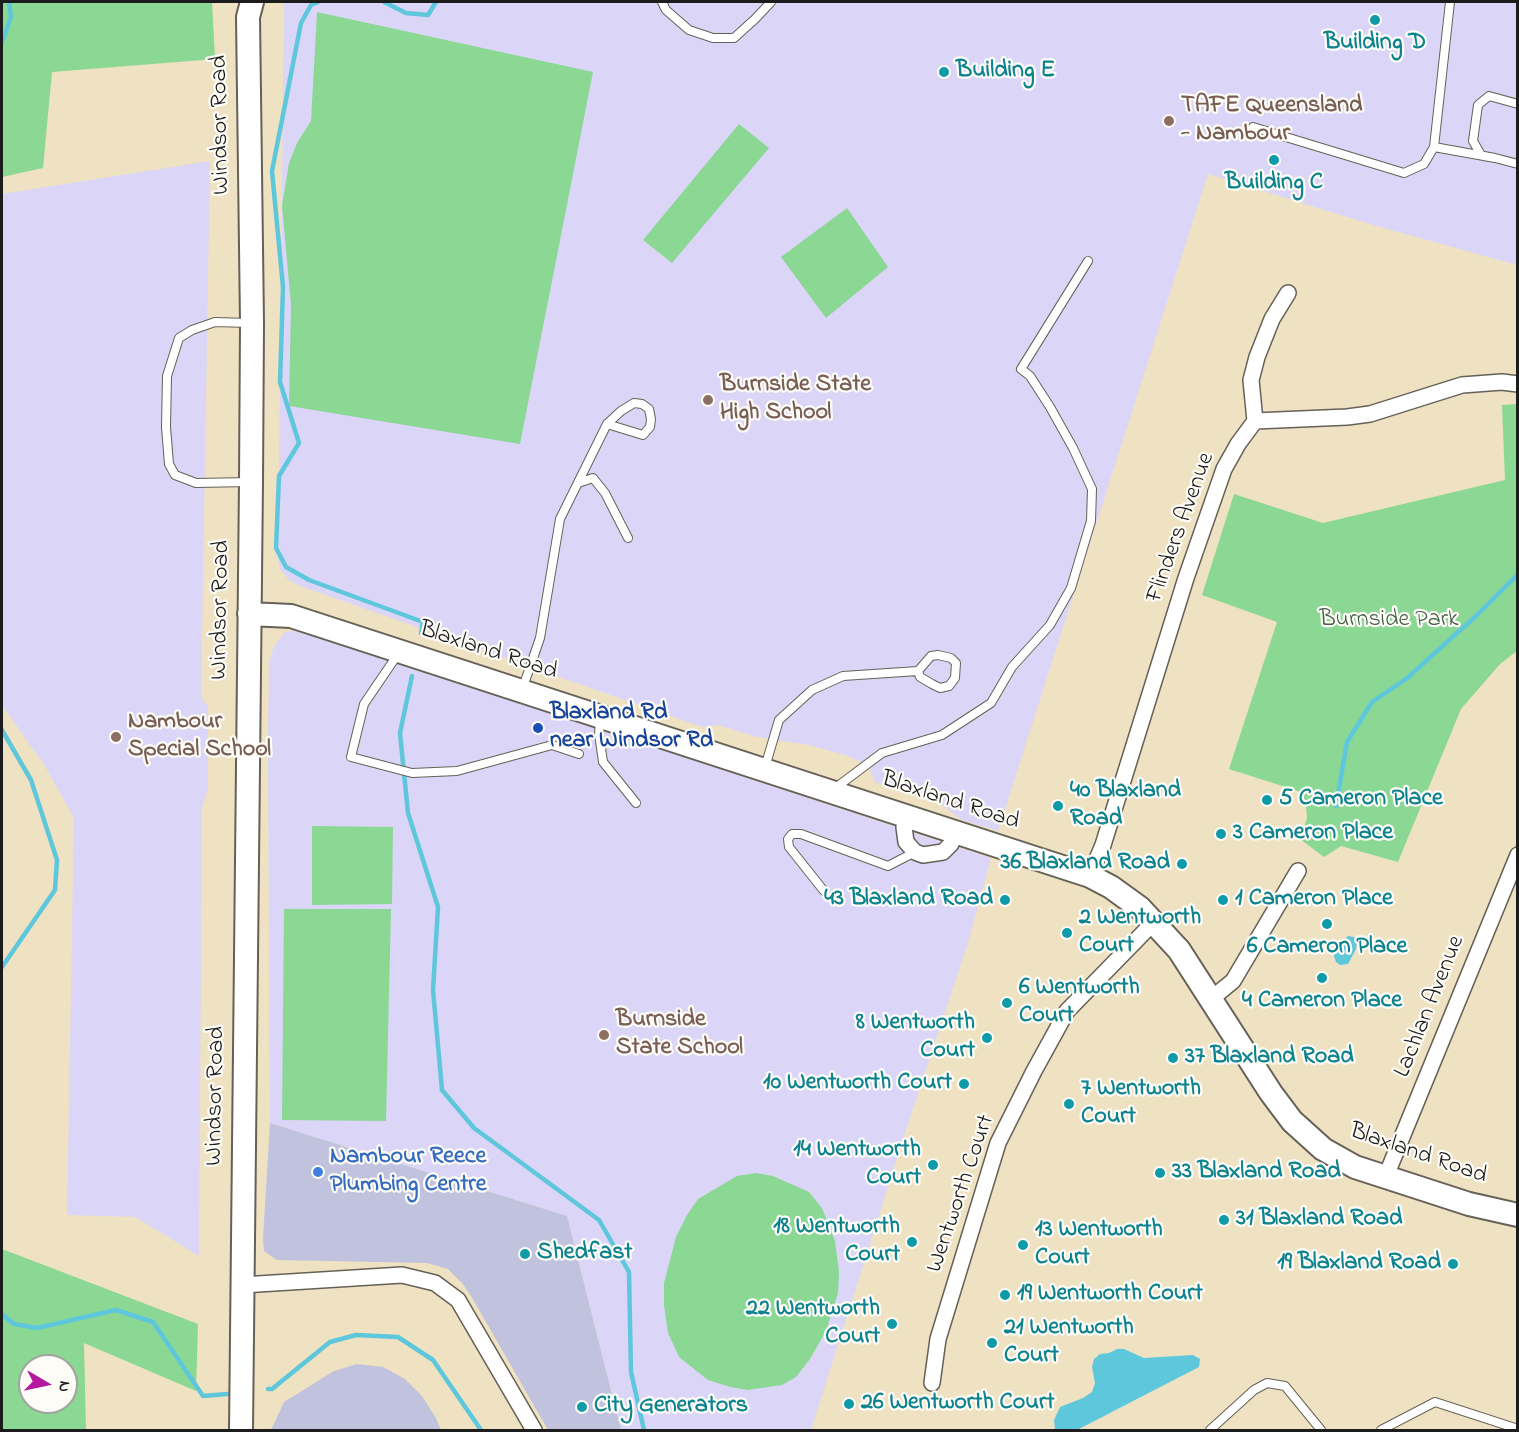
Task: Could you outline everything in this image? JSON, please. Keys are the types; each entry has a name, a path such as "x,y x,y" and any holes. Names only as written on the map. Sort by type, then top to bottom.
{"street":[{"name":"Windsor Road","path":"241,1431 252,322 248,7"},
{"path":"1288,293 1272,319 1257,357 1251,380 1256,421 1370,414 1462,385 1502,382 1518,384"},
{"name":"Flinders Avenue","path":"1090,876 1103,845 1186,578 1220,480 1238,444 1256,421"},
{"name":"Blaxland Road","path":"249,614 291,616 1090,876 1128,899 1154,922 1179,950 1271,1093 1301,1131 1323,1149 1355,1167 1469,1204 1518,1215"},
{"path":"907,816 904,827 906,842 915,852 922,855 943,852 951,844 956,832"},
{"name":"Lachlan Avenue","path":"1386,1176 1518,855"},
{"path":"1210,999 1233,981 1299,871"},
{"name":"Wentworth Court","path":"932,1383 938,1339 998,1143 1067,1011 1154,922"},
{"path":"242,1285 402,1275 435,1283 458,1300 534,1431"}],"lane":[{"path":"662,2 666,10 688,30 713,38 734,38 771,2"},
{"path":"1253,127 1404,173 1424,164 1434,147 1450,2"},
{"path":"1480,155 1473,141 1478,105 1489,96 1518,104"},
{"path":"1434,147 1518,164"},
{"path":"830,791 882,753 942,735 991,703 1012,667 1050,625 1071,588 1091,520 1092,489 1074,448 1030,376 1021,369 1088,261"},
{"path":"251,482 196,483 175,475 169,464 166,427 167,376 178,338 214,322 252,322"},
{"path":"522,691 540,638 560,519 607,424 634,403 642,404 649,409 650,427 643,435 607,424"},
{"path":"578,483 592,478 605,493 628,537"},
{"path":"400,652 364,704 351,757 412,773 457,771 552,745 579,754"},
{"path":"764,770 779,720 812,690 843,676 918,671 931,656 951,658 956,663 955,678 949,686 940,688 920,677 918,671"},
{"path":"600,717 599,734 603,762 636,803"},
{"path":"824,891 789,847 788,839 792,834 801,834 888,866 915,852"},
{"path":"1210,1431 1254,1390 1267,1383 1285,1386 1321,1431"},
{"path":"1381,1431 1435,1402 1518,1429"}],"shaded area":[{"name":"Burnside State High School","path":"284,2 1517,2 1517,265 1373,225 1208,174 998,831 962,820 939,803 875,782 869,767 851,757 809,745 757,737 718,725 702,727 300,586 288,579 280,569 278,559"},
{"name":"Nambour Special School","path":"210,161 201,697 208,707 208,788 202,808 199,1256 135,1217 67,1215 74,818 45,766 2,705 2,194"},
{"name":"Burnside State School","path":"298,630 991,858 967,946 811,1430 621,1430 567,1216 270,1123 269,663 274,646 285,632"},
{"path":"270,1123 567,1216 621,1430 548,1430 471,1296 448,1269 427,1263 277,1260 264,1251"},
{"path":"357,1364 383,1367 405,1379 422,1396 441,1430 271,1430 284,1402 334,1371"}],"green space":[{"path":"2,2 212,2 215,59 52,72 43,168 2,177"},
{"path":"317,12 593,72 520,444 289,406 291,305 282,205 289,163 297,143 311,121"},
{"path":"739,124 769,148 672,263 643,240"},
{"path":"847,208 888,267 826,318 781,257"},
{"name":"Burnside Park","path":"1517,404 1517,651 1500,664 1461,709 1398,862 1341,846 1324,857 1300,839 1307,818 1306,805 1298,791 1229,769 1277,622 1202,595 1234,494 1323,523 1505,480 1502,405"},
{"path":"312,826 393,827 392,904 312,905"},
{"path":"284,909 391,909 386,1121 282,1120"},
{"path":"756,1173 773,1176 809,1192 822,1208 835,1241 839,1272 838,1293 826,1331 810,1359 796,1377 782,1385 748,1390 708,1380 679,1357 668,1333 664,1283 676,1237 698,1199 737,1176"},
{"path":"2,1249 198,1324 196,1391 84,1343 86,1430 2,1430"}],"water":[{"path":"1348,936 1354,937 1357,942 1356,949 1348,964 1340,965 1336,962 1334,951 1343,945"},
{"path":"1124,1349 1144,1358 1193,1355 1200,1359 1199,1367 1077,1430 1055,1430 1054,1420 1060,1407 1092,1392 1095,1383 1092,1367 1094,1359 1100,1354"}],"waterway":[{"path":"2,42 11,17 9,2"},
{"path":"318,2 311,5 301,23 272,171 283,287 280,382 299,443 279,476 276,548 286,567 309,580 423,622 421,633"},
{"path":"384,2 406,13 428,15 436,2"},
{"path":"1336,806 1347,742 1372,702 1406,679 1477,615 1518,574"},
{"path":"412,676 400,733 408,813 438,907 433,990 442,1090 474,1128 599,1220 629,1272 631,1372 644,1430"},
{"path":"2,730 31,780 57,860 55,890 2,967"},
{"path":"2,1314 14,1324 37,1328 116,1310 153,1322 203,1396 227,1394"},
{"path":"268,1389 272,1389 330,1342 356,1335 398,1337 433,1360 481,1430"}],"place":[{"name":"Building D","path":"1375,20"},
{"name":"Building E","path":"944,72"},
{"name":"TAFE Queensland - Nambour","path":"1169,121"},
{"name":"Building C","path":"1274,160"},
{"name":"Burnside State High School","path":"708,400"},
{"name":"Blaxland Rd near Windsor Rd","path":"538,728"},
{"name":"Nambour Special School","path":"116,737"},
{"name":"5 Cameron Place","path":"1267,800"},
{"name":"40 Blaxland Road","path":"1058,806"},
{"name":"3 Cameron Place","path":"1221,834"},
{"name":"36 Blaxland Road","path":"1182,864"},
{"name":"43 Blaxland Road","path":"1005,900"},
{"name":"1 Cameron Place","path":"1223,900"},
{"name":"6 Cameron Place","path":"1327,924"},
{"name":"2 Wentworth Court","path":"1067,933"},
{"name":"4 Cameron Place","path":"1322,978"},
{"name":"6 Wentworth Court","path":"1007,1003"},
{"name":"Burnside State School","path":"604,1035"},
{"name":"8 Wentworth Court","path":"987,1038"},
{"name":"37 Blaxland Road","path":"1173,1058"},
{"name":"10 Wentworth Court","path":"964,1084"},
{"name":"7 Wentworth Court","path":"1069,1104"},
{"name":"14 Wentworth Court","path":"933,1165"},
{"name":"Nambour Reece Plumbing Centre","path":"318,1172"},
{"name":"33 Blaxland Road","path":"1160,1173"},
{"name":"31 Blaxland Road","path":"1224,1220"},
{"name":"18 Wentworth Court","path":"912,1242"},
{"name":"13 Wentworth Court","path":"1023,1245"},
{"name":"Shedfast","path":"525,1254"},
{"name":"19 Blaxland Road","path":"1453,1264"},
{"name":"19 Wentworth Court","path":"1005,1295"},
{"name":"22 Wentworth Court","path":"892,1324"},
{"name":"21 Wentworth Court","path":"992,1343"},
{"name":"26 Wentworth Court","path":"849,1404"},
{"name":"City Generators","path":"582,1407"}]}
